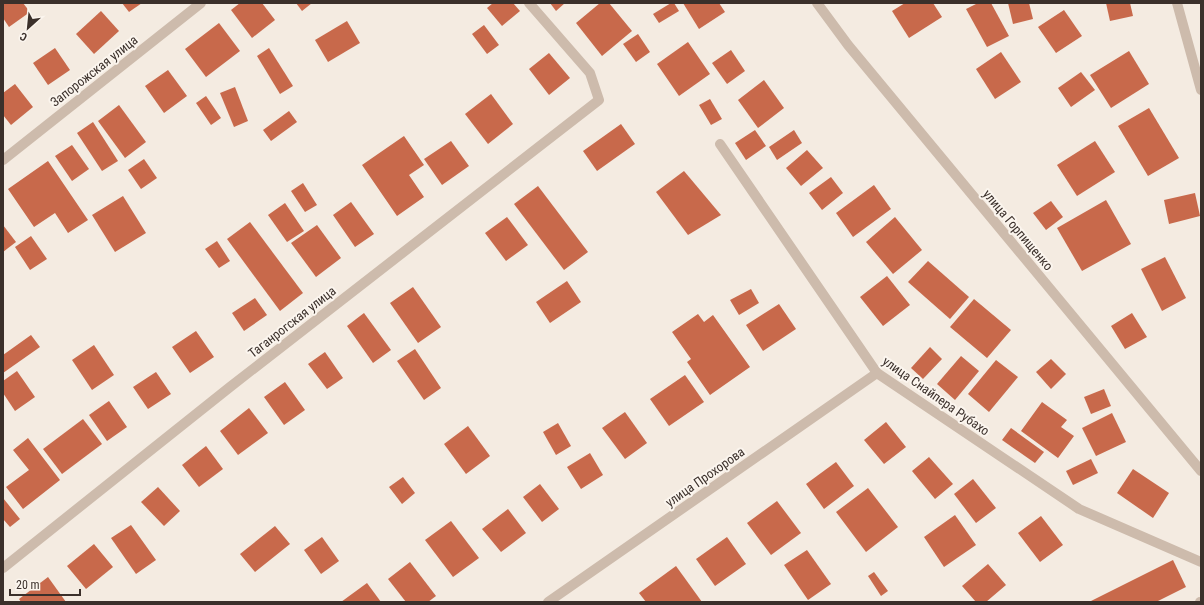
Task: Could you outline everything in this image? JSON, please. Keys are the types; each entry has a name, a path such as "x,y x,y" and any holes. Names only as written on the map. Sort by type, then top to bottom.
{"street":[{"name":"Запорожская улица","path":"3,160 200,3"},
{"name":"Таганрогская улица","path":"3,568 230,387 599,100 590,73 529,3"},
{"name":"улица Горпищенко","path":"818,3 853,52 1201,471"},
{"path":"1177,3 1201,90"},
{"name":"улица Снайпера Рубахо","path":"720,144 877,373 1079,509 1201,562"},
{"name":"улица Прохорова","path":"548,602 877,373"}],"building":[{"path":"3,3 23,3 30,12 9,27 3,18"},
{"path":"122,3 142,3 129,12"},
{"path":"240,3 262,3 275,20 252,38 231,10"},
{"path":"296,3 312,3 302,11"},
{"path":"493,3 513,3 520,11 502,26 487,8"},
{"path":"550,3 565,3 556,11"},
{"path":"600,3 609,3 632,31 602,56 576,23"},
{"path":"671,3 674,3 679,11 659,23 653,14"},
{"path":"683,3 719,3 725,12 699,29"},
{"path":"905,3 933,3 942,17 909,38 892,11"},
{"path":"978,3 991,3 1009,36 987,47 966,9"},
{"path":"1008,3 1029,3 1033,19 1013,24"},
{"path":"1106,3 1130,3 1133,16 1110,21"},
{"path":"1064,10 1082,36 1056,53 1038,27"},
{"path":"101,11 119,31 94,54 76,34"},
{"path":"347,21 360,43 328,62 315,40"},
{"path":"219,23 240,51 206,77 185,49"},
{"path":"484,25 499,45 487,54 472,34"},
{"path":"638,34 650,52 636,62 623,44"},
{"path":"688,42 710,74 679,96 657,64"},
{"path":"55,48 70,70 48,85 33,63"},
{"path":"269,48 293,86 280,94 257,56"},
{"path":"731,50 745,71 727,84 712,63"},
{"path":"1129,51 1149,84 1111,108 1090,75"},
{"path":"1001,52 1021,82 995,99 976,69"},
{"path":"549,53 570,78 549,95 529,69"},
{"path":"168,70 187,96 164,113 145,86"},
{"path":"1081,72 1095,90 1071,107 1058,88"},
{"path":"764,80 784,108 758,128 738,100"},
{"path":"15,84 33,107 11,125 3,115 3,93"},
{"path":"235,87 248,121 234,127 220,93"},
{"path":"491,94 513,124 488,144 465,114"},
{"path":"206,96 221,118 211,125 196,103"},
{"path":"710,99 722,119 711,125 699,105"},
{"path":"119,105 146,142 125,158 98,121"},
{"path":"1149,108 1179,158 1148,176 1118,126"},
{"path":"289,111 297,122 271,141 263,130"},
{"path":"93,122 118,161 102,171 77,133"},
{"path":"621,124 635,144 597,171 583,151"},
{"path":"755,130 766,146 746,160 735,143"},
{"path":"794,130 802,143 777,160 769,147"},
{"path":"404,136 424,165 409,175 424,197 397,216 362,165"},
{"path":"451,141 469,166 442,185 424,159"},
{"path":"1095,141 1115,172 1077,196 1057,165"},
{"path":"72,145 89,169 72,181 55,156"},
{"path":"807,150 823,168 801,186 786,168"},
{"path":"144,159 157,178 141,189 128,170"},
{"path":"48,161 88,220 68,233 55,213 34,227 8,189"},
{"path":"684,171 721,215 688,235 656,192"},
{"path":"831,177 843,193 822,210 809,193"},
{"path":"303,183 317,205 305,212 291,191"},
{"path":"874,185 891,209 853,237 836,213"},
{"path":"538,186 588,252 564,270 514,204"},
{"path":"1195,193 1200,216 1169,224 1164,200"},
{"path":"123,196 146,233 115,252 92,215"},
{"path":"1106,200 1131,244 1082,271 1057,228"},
{"path":"1051,201 1063,217 1046,230 1033,213"},
{"path":"351,202 374,234 355,247 333,215"},
{"path":"285,203 304,231 287,242 268,215"},
{"path":"507,217 528,245 506,261 485,233"},
{"path":"895,217 922,250 893,274 866,242"},
{"path":"250,222 303,293 280,311 227,239"},
{"path":"3,225 16,242 3,252"},
{"path":"317,225 341,258 316,277 291,243"},
{"path":"31,236 47,259 30,270 15,247"},
{"path":"217,241 230,261 219,268 205,249"},
{"path":"1165,257 1186,298 1162,311 1141,269"},
{"path":"928,261 969,297 950,319 908,282"},
{"path":"887,276 910,305 883,326 860,297"},
{"path":"567,281 581,302 550,323 536,302"},
{"path":"413,287 441,327 418,343 390,303"},
{"path":"751,289 759,303 739,315 730,300"},
{"path":"255,298 267,315 244,331 232,313"},
{"path":"974,299 1011,330 987,358 950,327"},
{"path":"779,304 796,329 763,351 746,325"},
{"path":"364,313 391,350 373,363 347,326"},
{"path":"1132,313 1147,337 1125,349 1111,326"},
{"path":"698,314 704,322 713,315 750,367 710,395 687,362 691,359 672,332"},
{"path":"196,331 214,357 190,373 172,347"},
{"path":"31,335 40,347 3,373 3,355"},
{"path":"94,345 114,375 92,390 72,360"},
{"path":"930,347 942,359 923,379 911,368"},
{"path":"415,349 441,388 424,400 397,361"},
{"path":"325,352 343,378 327,389 308,364"},
{"path":"961,356 979,371 955,400 937,384"},
{"path":"1051,359 1066,374 1051,389 1036,372"},
{"path":"996,360 1018,377 989,412 968,394"},
{"path":"17,371 35,397 15,411 3,393 3,381"},
{"path":"156,372 171,394 148,409 133,387"},
{"path":"685,375 704,402 669,426 650,399"},
{"path":"285,382 305,410 284,425 264,397"},
{"path":"1104,389 1111,406 1091,414 1084,397"},
{"path":"109,401 127,427 107,441 89,415"},
{"path":"1042,402 1067,420 1061,427 1074,436 1058,458 1021,431"},
{"path":"249,408 268,433 238,455 220,431"},
{"path":"625,412 647,443 625,459 602,428"},
{"path":"1112,413 1126,442 1096,456 1082,428"},
{"path":"83,419 102,444 62,474 43,449"},
{"path":"886,422 906,447 884,464 864,440"},
{"path":"558,423 571,446 556,455 543,432"},
{"path":"468,426 490,456 466,474 444,444"},
{"path":"1011,428 1044,452 1035,463 1002,440"},
{"path":"28,438 60,480 23,509 6,487 29,470 13,450"},
{"path":"206,446 223,469 199,487 182,465"},
{"path":"590,453 603,475 581,489 567,467"},
{"path":"929,457 953,484 935,499 912,471"},
{"path":"1091,459 1098,473 1073,485 1066,471"},
{"path":"836,462 854,486 824,509 806,484"},
{"path":"1133,469 1169,493 1153,518 1117,493"},
{"path":"403,477 415,493 402,504 389,487"},
{"path":"973,479 996,508 976,523 954,494"},
{"path":"540,484 559,509 542,522 523,497"},
{"path":"158,487 180,511 164,526 141,502"},
{"path":"868,488 898,527 866,552 836,512"},
{"path":"3,498 20,519 10,527 3,519"},
{"path":"777,501 801,533 771,555 747,523"},
{"path":"508,509 526,533 501,552 482,529"},
{"path":"955,515 976,545 944,567 924,537"},
{"path":"1041,516 1063,545 1040,562 1018,533"},
{"path":"451,521 479,558 453,577 425,540"},
{"path":"131,525 156,560 136,574 111,538"},
{"path":"275,526 290,544 255,572 240,554"},
{"path":"322,537 339,561 321,574 304,550"},
{"path":"727,537 746,564 715,586 696,559"},
{"path":"94,544 113,567 86,589 67,566"},
{"path":"807,550 831,584 808,600 784,565"},
{"path":"1173,560 1186,587 1156,602 1089,602"},
{"path":"410,562 436,596 428,602 406,602 388,579"},
{"path":"988,564 1006,585 986,602 976,602 962,586"},
{"path":"676,566 702,602 646,602 639,593"},
{"path":"874,572 888,591 881,596 868,576"},
{"path":"48,577 66,602 21,602 19,599"},
{"path":"367,583 381,602 341,602"}]}
